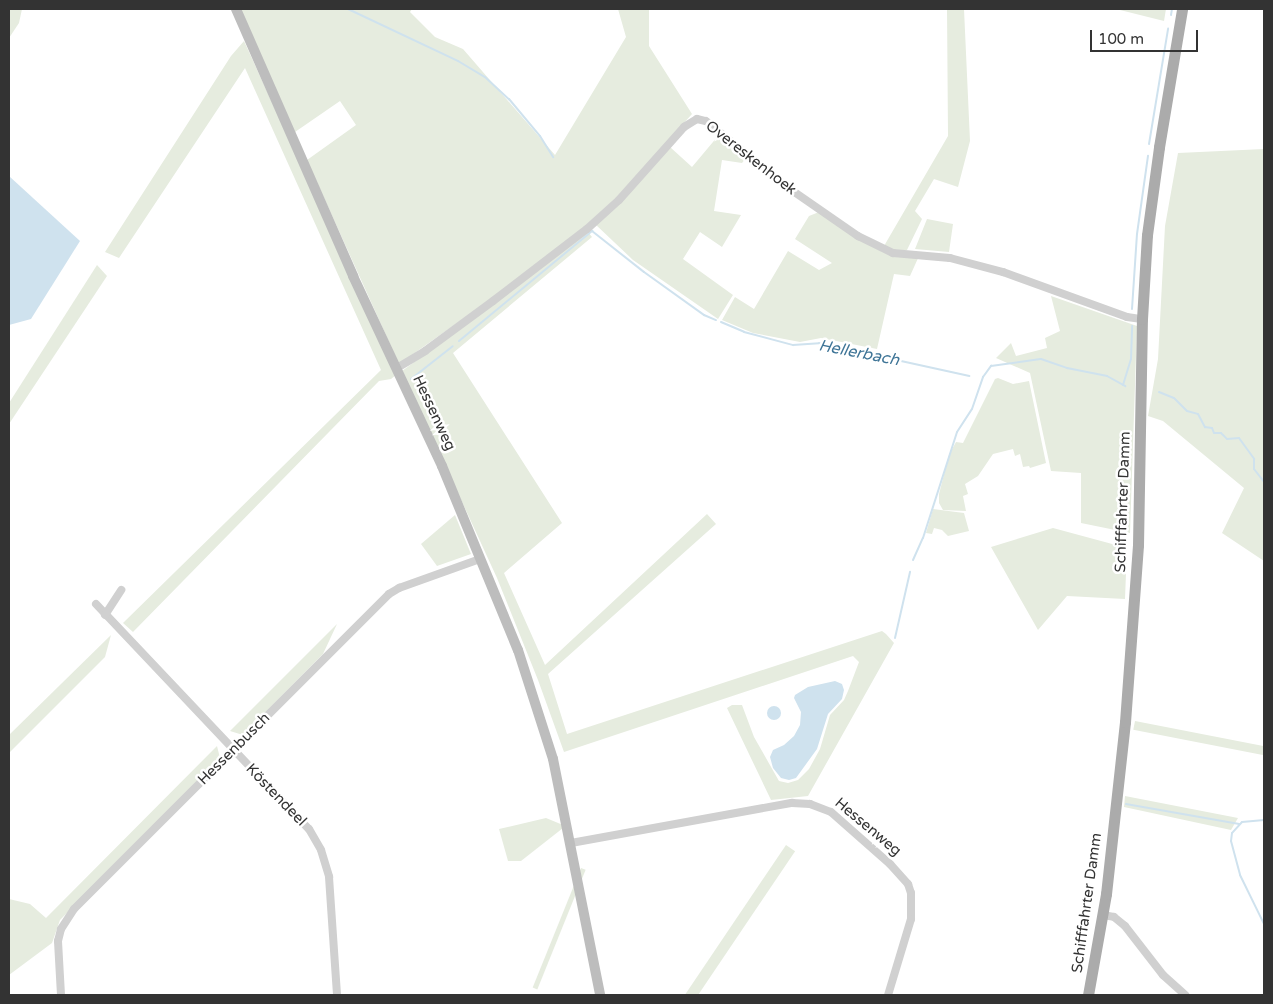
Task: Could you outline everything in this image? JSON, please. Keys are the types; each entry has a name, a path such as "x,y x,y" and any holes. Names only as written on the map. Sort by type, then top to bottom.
{"main road":[{"name":"Schifffahrter Damm","path":"1088,995 1103,914 1125,722 1138,554 1142,319 1152,192 1182,9"}],"street":[{"name":"Hessenweg","path":"236,9 353,276 442,466 518,650 553,759 600,995"},
{"name":"Overeskenhoek","path":"397,368 493,301 587,229 619,200 684,126 697,119 706,121 790,189 858,236 894,253 950,258 1003,272 1127,317 1142,319"},
{"name":"Hessenbusch","path":"61,995 58,941 61,929 70,914 389,594 398,588 480,559"},
{"path":"105,615 121,590"},
{"name":"Köstendeel","path":"96,604 309,830 321,850 327,865 331,891 337,995"},
{"name":"Hessenweg","path":"571,843 792,803 810,804 831,812 890,864 908,884 911,893 911,919 888,995"},
{"path":"1103,914 1114,917 1125,926 1163,975 1185,995"}],"shaded area":[{"path":"9,9 22,9 19,23 9,38"},
{"path":"240,9 412,9 410,12 435,37 463,49 555,155 626,37 618,9 649,9 649,46 692,114 615,199 584,227 491,299 399,364 307,160 356,125 340,101 295,132"},
{"path":"947,9 964,9 970,141 958,187 934,179 915,211 922,219 907,250 894,251 884,246 948,136"},
{"path":"1116,9 1166,9 1164,21"},
{"path":"244,41 396,375 391,379 379,381 133,632 123,623 381,370 245,68 119,258 105,252 231,56"},
{"path":"718,136 746,158 742,163 722,160 714,211 741,215 722,247 700,232 683,259 733,295 718,319 633,260 595,224 670,147 692,167"},
{"path":"1264,149 1264,561 1222,533 1244,488 1163,421 1148,416 1158,359 1165,226 1178,153"},
{"path":"819,212 892,255 919,256 910,276 894,274 877,349 821,338 800,342 753,333 722,320 735,297 754,309 788,251 819,270 832,263 795,239 809,216"},
{"path":"927,219 953,224 949,252 915,249"},
{"path":"588,232 592,237 453,353 562,523 504,573 545,665 707,514 716,524 548,674 567,734 882,631 894,643 808,796 771,800 727,708 732,705 742,705 754,737 779,781 788,783 798,780 809,769 820,749 830,715 844,700 848,691 859,662 853,656 564,752 538,680 497,578 402,371"},
{"path":"97,265 107,276 9,424 9,403"},
{"path":"1051,296 1137,326 1130,533 1081,523 1081,473 1051,471 1030,373 996,358 1011,343 1016,356 1047,348 1045,338 1060,331"},
{"path":"998,378 1013,384 1029,381 1046,463 1030,468 1029,466 1023,467 1020,454 1015,456 1013,449 993,454 978,476 965,484 968,494 963,496 966,511 943,510 939,503 939,494 949,455 956,442 963,443 995,379"},
{"path":"933,509 964,513 969,531 948,536 942,530 934,528 932,534 926,533"},
{"path":"455,515 471,554 437,566 421,544"},
{"path":"1053,528 1127,548 1125,599 1067,596 1038,630 991,547"},
{"path":"337,624 323,654 243,735 230,731"},
{"path":"111,635 105,657 9,753 9,735"},
{"path":"1135,721 1264,746 1263,755 1133,730"},
{"path":"217,746 220,758 60,920 52,943 9,975 9,899 30,904 46,918"},
{"path":"1125,796 1238,818 1231,830 1124,807"},
{"path":"546,818 563,825 563,828 521,861 508,861 499,829"},
{"path":"786,845 795,851 698,995 685,995"},
{"path":"581,868 586,870 537,989 533,988"}],"water":[{"path":"9,176 80,241 31,319 9,325"},
{"path":"835,681 842,684 844,690 842,699 828,714 817,749 796,778 789,780 781,778 773,768 770,757 773,750 784,745 794,736 800,725 801,712 794,698 795,695 808,687"},
{"path":"771,706 777,706 781,713 777,720 771,720 767,716 767,710"}],"waterway":[{"path":"348,9 458,61 485,77 509,99 540,136 553,157"},
{"path":"1171,15 1172,9"},
{"path":"1149,144 1168,29"},
{"path":"1132,309 1137,234 1148,156"},
{"path":"459,341 592,231 644,272 704,315 716,320"},
{"name":"Hellerbach","path":"721,322 744,332 793,345 819,343 969,376"},
{"path":"1123,385 1131,359 1132,326"},
{"path":"411,379 453,346"},
{"path":"913,560 923,538 957,432 972,409 983,377 991,366 1041,359 1067,368 1107,376 1125,386"},
{"name":"Hellerbach","path":"1159,392 1174,398 1187,411 1198,414 1205,427 1212,428 1214,433 1221,433 1227,439 1239,438 1254,459 1254,469 1264,482"},
{"path":"895,638 910,572"},
{"path":"1126,804 1239,824"},
{"path":"1264,820 1242,822 1232,833 1231,841 1240,875 1264,924"}]}
